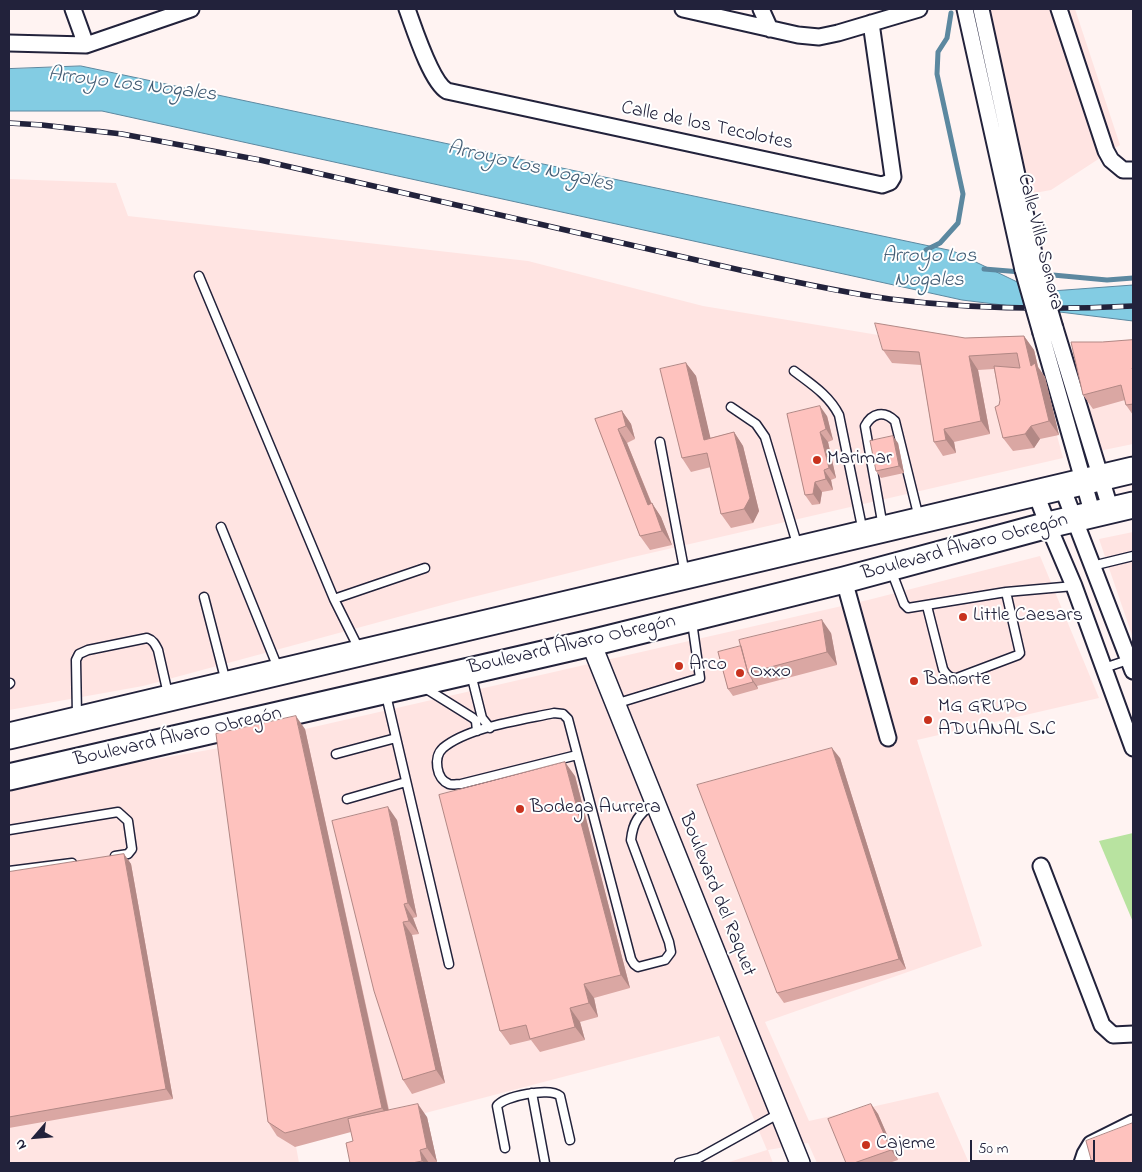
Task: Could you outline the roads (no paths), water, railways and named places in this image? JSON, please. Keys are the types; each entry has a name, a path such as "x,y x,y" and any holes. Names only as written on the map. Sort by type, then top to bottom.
{"highway":[{"name":"Boulevard Álvaro Obregón","path":"9,736 1133,470"},
{"name":"Boulevard Álvaro Obregón","path":"9,777 291,717 385,690 591,643 844,580 1048,525 1103,513"}],"street":[{"path":"73,9 86,45"},
{"path":"9,43 86,45 191,9"},
{"name":"Calle de los Tecolotes","path":"406,9 434,76 442,88 447,91 882,185 890,182 893,177 871,23"},
{"path":"683,9 798,35 819,37 919,9"},
{"path":"761,9 770,29"},
{"name":"Calle Villa Sonora","path":"965,9 1030,268 1048,330 1082,482"},
{"name":"Calle Villa Sonora","path":"981,9 1030,268"},
{"path":"1059,9 1106,150 1111,160 1128,170"},
{"path":"1082,482 1103,513"},
{"path":"1082,482 1103,513 1092,566 1132,663"},
{"path":"1036,494 1074,586 1133,748"},
{"path":"844,580 888,738"},
{"name":"Boulevard del Raquet","path":"591,643 800,1163"},
{"path":"1041,866 1102,1025 1113,1034 1133,1034"},
{"path":"1082,1163 1091,1144 1133,1124"}],"lane":[{"path":"199,276 334,599 361,653"},
{"path":"794,371 827,397 834,405 873,531"},
{"path":"731,407 756,424 765,437 798,549"},
{"path":"873,531 865,426 868,419 874,415 890,416 895,421 920,520"},
{"path":"660,442 686,576"},
{"path":"221,527 280,672"},
{"path":"1092,566 1133,556"},
{"path":"334,599 425,568"},
{"path":"890,568 905,606 911,608 1006,592 1074,586"},
{"path":"927,606 944,669 947,676 954,679 1020,653 1006,592"},
{"path":"204,597 226,685"},
{"path":"615,704 700,678 692,618"},
{"path":"77,720 76,660 78,654 88,650 147,638 150,639 158,650 169,698"},
{"path":"1104,668 1132,663"},
{"path":"471,671 479,711 485,724 490,728"},
{"path":"418,683 473,718 476,722 477,730"},
{"path":"385,690 449,964"},
{"path":"578,755 461,784 450,784 442,779 437,766 437,758 442,750 477,730 554,713 563,714 568,719 578,755 631,959 638,966 665,960 671,952 631,840 632,826 641,814 655,801"},
{"path":"336,754 396,738"},
{"path":"347,799 406,782"},
{"path":"9,830 118,812 128,821 132,849 126,855 106,858"},
{"path":"9,871 77,862"},
{"path":"505,1148 497,1106 502,1102 532,1093 554,1092 560,1096 570,1140"},
{"path":"532,1093 545,1163"},
{"path":"679,1163 699,1158 780,1113"}],"water":[{"name":"Arroyo Los Nogales","path":"81,66 953,251 1038,292 1133,285 1133,321 962,300 102,111 9,111 9,69"}],"waterway":[{"path":"926,250 940,243 958,223 963,194 937,74 938,52 947,38 951,13"},
{"name":"Arroyo Los Nogales","path":"984,269 1021,272"},
{"name":"Arroyo Los Nogales","path":"1042,274 1107,280 1133,278"}],"railway":[{"path":"9,123 122,134 260,160 740,270 871,296 981,307 1073,308 1133,306"}],"place":[{"name":"Marimar","path":"817,460"},
{"name":"Little Caesars","path":"963,617"},
{"name":"Arco","path":"679,666"},
{"name":"Oxxo","path":"740,673"},
{"name":"Banorte","path":"914,681"},
{"name":"MG GRUPO ADUANAL S.C","path":"928,720"},
{"name":"Bodega Aurrera","path":"520,809"},
{"name":"Cajeme","path":"866,1145"}]}
